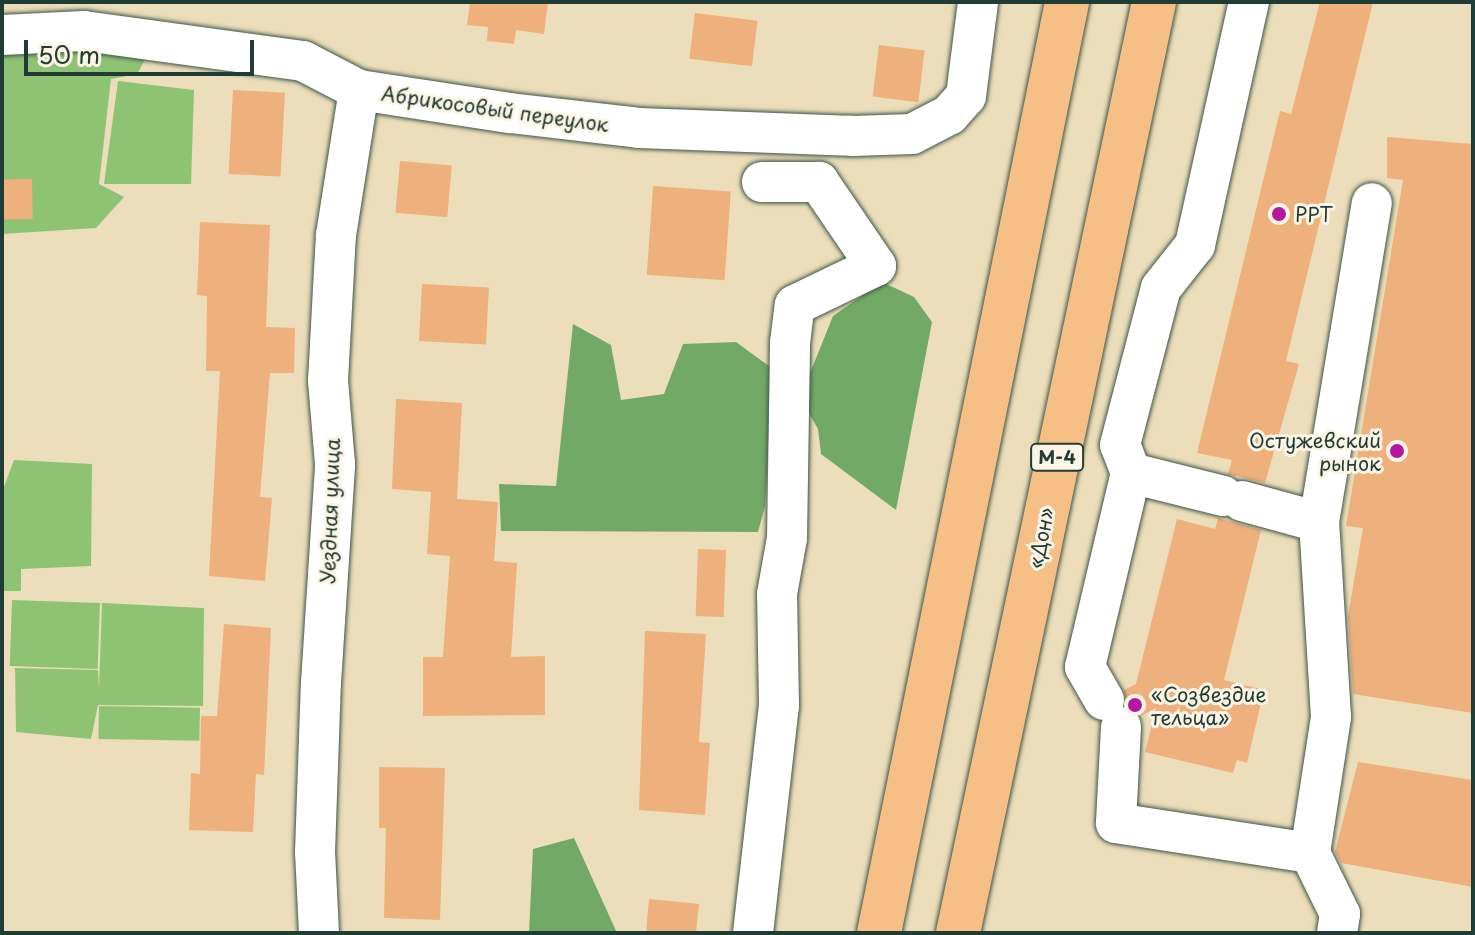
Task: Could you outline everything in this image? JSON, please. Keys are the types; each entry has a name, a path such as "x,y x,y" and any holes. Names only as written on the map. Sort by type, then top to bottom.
{"highway":[{"path":"879,933 1067,2"},
{"name":"«Дон»","path":"958,933 1154,2"}],"street":[{"name":"Абрикосовый переулок","path":"2,35 84,31 303,61 359,90 639,128 853,136 912,134 949,115 966,96 978,2"},
{"path":"1249,2 1195,245 1161,288 1120,445 1131,473 1085,667 1112,714 1116,823 1310,853"},
{"name":"Уездная улица","path":"319,933 315,852 335,464 328,381 337,221 359,90"},
{"path":"753,933 779,706 777,594 787,538 790,343 795,305 876,266 819,182 762,182"},
{"path":"1337,933 1340,914 1310,853 1331,717 1319,522 1372,203"},
{"path":"1131,473 1319,522"}],"green space":[{"path":"85,42 146,58 137,74 111,79 99,184 124,197 96,228 2,234 2,46"},
{"path":"118,81 194,90 191,184 104,184"},
{"path":"882,282 914,297 932,322 896,510 821,454 818,429 800,398 833,316"},
{"path":"573,324 611,345 621,400 664,394 683,344 736,342 773,369 765,506 758,532 501,531 499,484 556,486"},
{"path":"14,460 92,464 91,566 21,569 21,591 2,591 2,492"},
{"path":"12,600 100,603 98,669 10,666"},
{"path":"102,603 204,608 203,706 98,705 91,739 16,732 15,668 98,670 99,688"},
{"path":"99,706 200,708 199,741 98,739"},
{"path":"574,838 617,933 529,933 533,849"}],"building":[{"path":"470,2 548,2 544,34 516,30 514,44 487,41 488,27 467,25"},
{"path":"1320,2 1373,2 1286,361 1299,364 1265,483 1228,474 1232,460 1197,453 1280,111 1291,114"},
{"path":"695,13 758,21 752,66 689,59"},
{"path":"879,45 925,51 918,102 873,97"},
{"path":"233,90 285,93 281,177 229,174"},
{"path":"1387,137 1473,144 1473,713 1353,694 1348,616 1363,528 1346,526 1403,180 1387,178"},
{"path":"400,161 452,166 447,217 395,213"},
{"path":"32,179 33,219 3,220 2,180"},
{"path":"653,186 731,191 725,280 647,275"},
{"path":"200,222 270,225 266,327 295,328 294,373 270,373 260,497 272,498 265,581 209,576 220,371 206,371 207,296 197,295"},
{"path":"422,284 489,288 486,344 419,341"},
{"path":"396,399 462,403 457,499 498,502 494,561 517,563 511,657 545,656 545,715 423,716 423,657 443,657 450,556 427,554 431,492 392,489"},
{"path":"1218,518 1261,530 1224,680 1264,690 1247,763 1237,760 1233,773 1145,752 1156,708 1141,716 1126,705 1124,690 1136,684 1177,519 1215,529"},
{"path":"698,549 726,550 724,617 696,616"},
{"path":"224,624 271,628 264,775 256,774 253,832 189,830 191,773 200,774 201,716 217,716"},
{"path":"645,631 706,634 699,742 710,743 705,815 639,810"},
{"path":"1358,762 1473,780 1473,887 1341,863 1335,852"},
{"path":"379,767 445,768 440,920 384,918 386,828 379,828"},
{"path":"649,899 699,904 696,933 646,933"}],"place":[{"name":"РРТ","path":"1279,214"},
{"name":"Остужевский рынок","path":"1397,451"},
{"name":"«Созвездие тельца»","path":"1135,705"}]}
